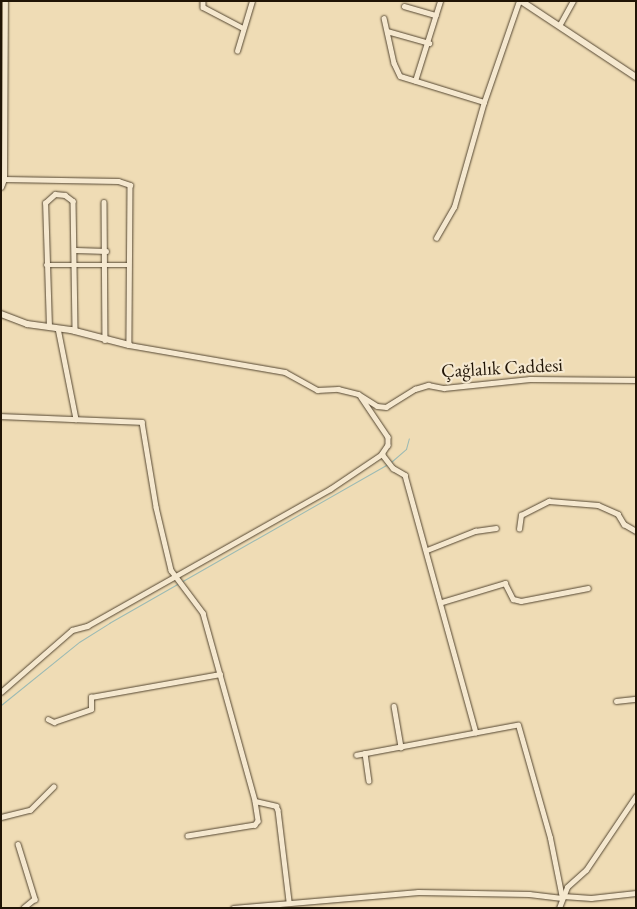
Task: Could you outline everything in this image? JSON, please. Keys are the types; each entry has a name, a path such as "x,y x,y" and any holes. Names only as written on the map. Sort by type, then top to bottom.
{"street":[{"path":"1,187 4,179 5,1"},
{"path":"203,1 202,7 243,28"},
{"path":"236,51 252,1"},
{"path":"415,81 429,43 440,1"},
{"path":"436,238 454,207 484,102 520,1 636,77"},
{"path":"559,26 573,1"},
{"path":"404,6 436,15"},
{"path":"384,18 394,63 400,76 484,102"},
{"path":"387,31 429,43"},
{"path":"4,179 126,182 130,185 129,345"},
{"path":"49,327 45,203 55,194 65,195 73,201 76,250 75,331"},
{"path":"104,202 107,264 105,340"},
{"path":"76,250 106,251"},
{"path":"46,265 128,265"},
{"path":"1,314 27,324 75,331 129,345 285,372 317,390 338,389 358,394 388,437 388,445 384,456 330,489 87,626 72,630 1,692"},
{"path":"58,328 76,418"},
{"name":"Çağlalık Caddesi","path":"358,394 377,406 386,407 415,388 428,385 444,388 530,379 636,380"},
{"path":"1,416 142,422 156,507 175,576 203,613 255,801 258,821 255,825 188,836"},
{"path":"384,456 393,468 405,475 442,602 476,732"},
{"path":"519,529 521,515 549,501 598,505 618,514 624,524 636,531"},
{"path":"427,550 475,531 496,528"},
{"path":"442,602 505,584 514,599 521,601 588,588"},
{"path":"48,719 54,722 90,709 92,697 220,674"},
{"path":"616,701 636,699"},
{"path":"394,706 401,747"},
{"path":"357,755 518,725 550,838 562,897"},
{"path":"365,754 369,781"},
{"path":"1,817 30,810 53,787"},
{"path":"559,908 562,897 586,870 636,796"},
{"path":"255,801 276,806 278,810 289,901"},
{"path":"18,844 35,899 24,908"},
{"path":"233,908 289,901 418,892 529,894 591,898 636,893"}],"waterway":[{"path":"391,462 406,449 409,438"},
{"path":"1,705 79,642 109,623 388,464"}]}
